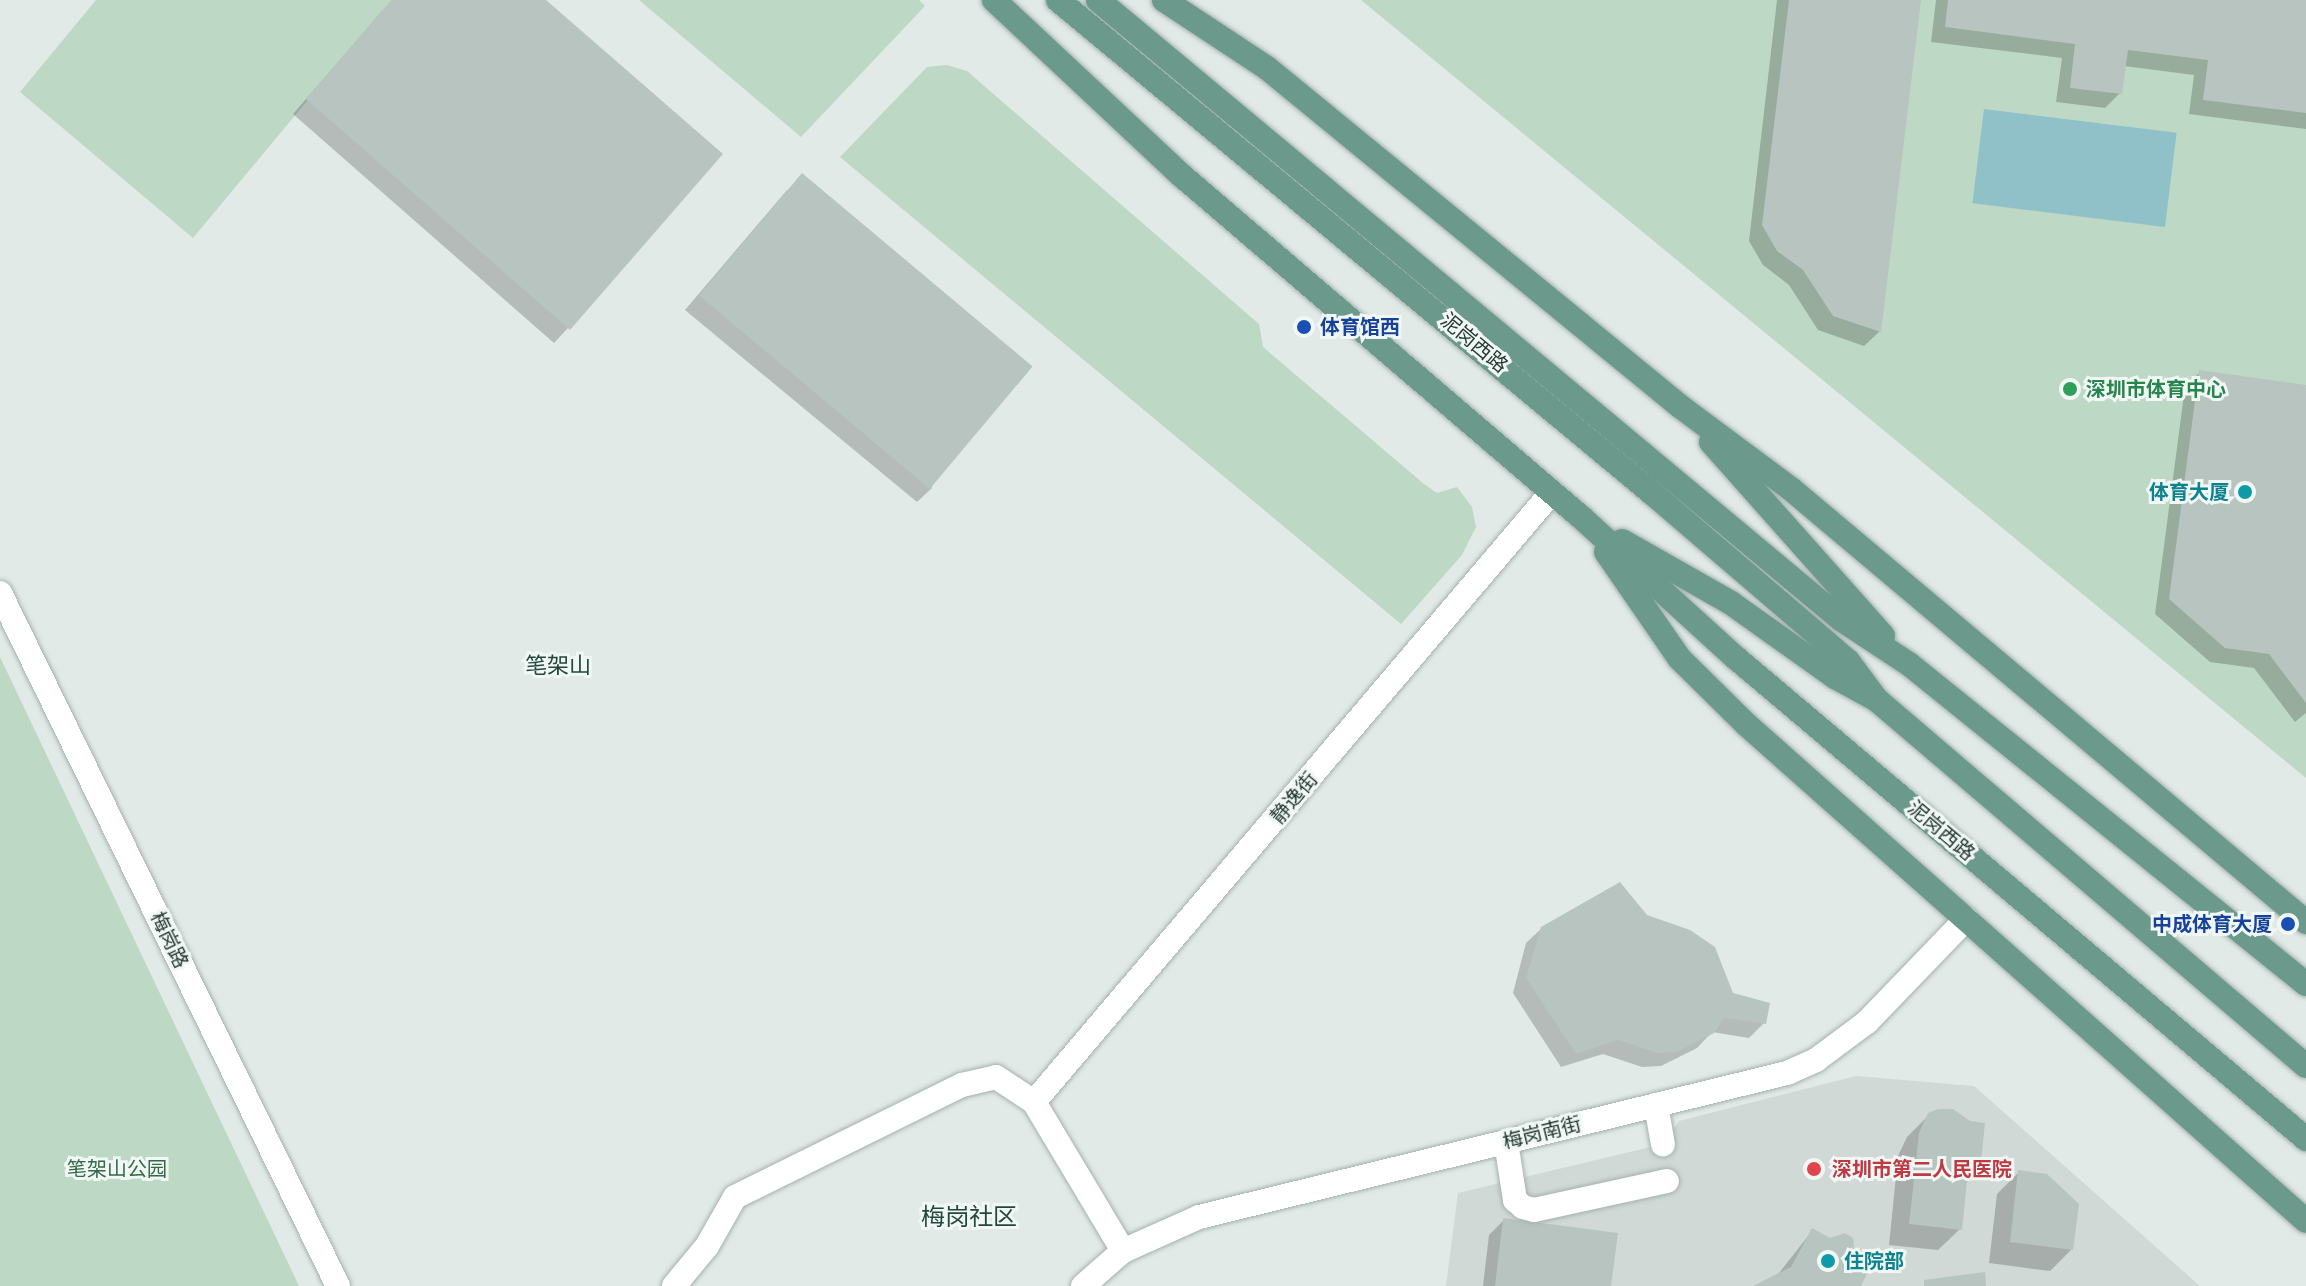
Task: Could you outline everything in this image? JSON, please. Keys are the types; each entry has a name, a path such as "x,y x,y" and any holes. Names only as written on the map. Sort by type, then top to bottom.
{"main road":[{"name":"泥岗西路","path":"994,0 1181,175 1582,518 1748,668 2306,1139"},
{"name":"泥岗西路","path":"1058,0 1652,493 1848,661 1877,700"},
{"name":"泥岗西路","path":"1098,0 1720,521 1842,620 1909,664 2306,984"},
{"name":"泥岗西路","path":"1164,0 1267,68 1681,407 1791,489 2306,922"},
{"name":"泥岗西路","path":"1681,407 1909,664"},
{"name":"泥岗西路","path":"1582,518 1731,603 1835,677 1877,700 2306,1066"},
{"path":"1582,518 1679,658 1818,790 2306,1221"}],"street":[{"name":"静逸街","path":"1034,1102 1552,492"},
{"name":"梅岗路","path":"0,593 338,1286"},
{"name":"梅岗南街","path":"1083,1286 1123,1251 1199,1217 1787,1073 1816,1060 1867,1022 1966,919"},
{"path":"674,1286 707,1246 735,1197 962,1085 996,1077 1034,1102 1123,1251"},
{"path":"1656,1105 1663,1144"},
{"path":"1506,1142 1515,1200 1523,1207 1534,1210 1667,1181"}],"shaded area":[{"name":"深圳市第二人民医院","path":"1856,1076 1974,1086 2200,1286 1446,1286 1458,1193 1663,1144 1679,1121"}],"green space":[{"path":"96,0 391,0 193,238 20,92"},
{"path":"639,0 919,0 925,6 801,137"},
{"name":"深圳市体育中心","path":"1361,0 2306,0 2306,778"},
{"path":"947,65 967,71 1259,324 1263,347 1424,484 1437,493 1457,487 1472,507 1476,527 1462,555 1401,624 840,157 927,67"},
{"name":"笔架山公园","path":"0,657 299,1286 0,1286"}],"water":[{"path":"1984,109 2177,133 2165,227 1972,203"}],"building":[{"path":"391,0 546,0 723,154 570,330 306,99"},
{"path":"1789,0 1921,0 1881,332 1833,316 1803,270 1777,251 1762,225"},
{"path":"1948,0 2306,0 2306,113 2203,100 2208,60 2128,50 2122,94 2070,88 2075,44 1945,27"},
{"path":"802,173 1033,366 930,489 699,296"},
{"name":"体育大厦","path":"2199,370 2306,385 2306,703 2269,654 2225,648 2169,599"},
{"path":"1620,882 1647,915 1690,930 1715,947 1733,993 1770,1003 1766,1024 1724,1018 1714,1033 1677,1052 1658,1053 1618,1040 1576,1054 1526,978 1541,927"},
{"path":"1953,1109 1970,1121 1985,1123 1980,1171 1968,1170 1962,1230 1909,1224 1919,1133 1928,1113"},
{"path":"2018,1170 2047,1174 2079,1204 2073,1250 2010,1242"},
{"path":"1503,1218 1618,1233 1611,1286 1495,1286"},
{"name":"住院部","path":"1812,1228 1830,1238 1845,1233 1853,1238 1855,1256 1870,1267 1861,1286 1753,1286 1791,1267"},
{"path":"1985,1272 1986,1286 1924,1286 1924,1280"}],"place":[{"name":"体育馆西","path":"1304,327"},
{"name":"深圳市体育中心","path":"2070,389"},
{"name":"体育大厦","path":"2245,492"},
{"name":"中成体育大厦","path":"2288,924"},
{"name":"深圳市第二人民医院","path":"1814,1169"},
{"name":"住院部","path":"1828,1261"}],"district":[{"name":"笔架山","path":"558,666"},
{"name":"梅岗社区","path":"969,1217"}]}
